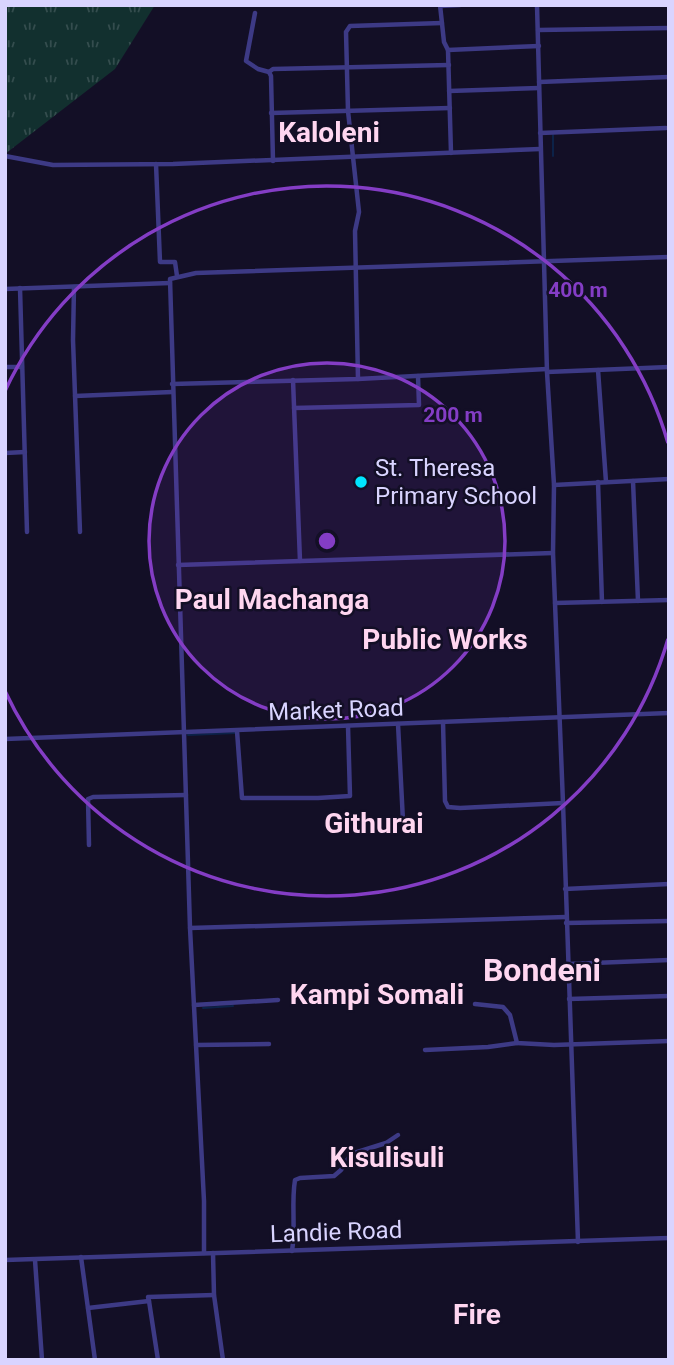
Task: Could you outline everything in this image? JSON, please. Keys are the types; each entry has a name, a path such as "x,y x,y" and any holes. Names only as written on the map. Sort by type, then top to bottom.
{"street":[{"path":"451,153 448,50 440,6 460,5"},
{"path":"537,5 547,371 554,485 552,553 564,803 578,1242"},
{"path":"255,13 246,61 269,72 273,69 449,65"},
{"path":"358,379 355,231 359,212 348,111 346,32 350,26 442,23"},
{"path":"538,30 669,28"},
{"path":"448,50 539,46"},
{"path":"269,72 274,161"},
{"path":"449,91 669,77"},
{"path":"271,113 450,108"},
{"path":"540,133 666,128"},
{"path":"5,156 53,165 156,164 540,149"},
{"path":"156,164 160,262 175,265 177,276"},
{"path":"204,1253 204,1202 190,928 170,279 196,273 356,262 669,257"},
{"path":"5,289 170,283"},
{"path":"74,287 80,532"},
{"path":"19,288 27,532"},
{"path":"5,367 22,367"},
{"path":"172,384 669,367"},
{"path":"598,370 606,482"},
{"path":"295,408 419,405 418,376"},
{"path":"293,380 300,561"},
{"path":"75,396 172,392"},
{"path":"5,453 25,452"},
{"path":"554,485 669,479"},
{"path":"633,481 638,601"},
{"path":"598,482 602,602"},
{"path":"178,565 552,553"},
{"path":"555,603 669,600"},
{"name":"Market Road","path":"5,739 669,713"},
{"path":"443,722 445,801 449,807 564,803"},
{"path":"398,724 404,821"},
{"path":"237,731 242,798 318,798 350,796 348,726"},
{"path":"89,845 88,799 186,795"},
{"path":"565,889 669,884"},
{"path":"190,928 566,920 669,921"},
{"path":"568,964 669,960"},
{"path":"569,999 669,996"},
{"path":"194,1005 278,1000"},
{"path":"475,1004 503,1007 510,1015 517,1043"},
{"path":"425,1049 488,1048 517,1043 669,1041"},
{"path":"196,1045 269,1044"},
{"path":"292,1251 295,1233 295,1181 300,1178 334,1175 341,1170 351,1154 386,1143 398,1135"},
{"name":"Landie Road","path":"5,1260 669,1238"},
{"path":"214,1253 214,1294 223,1360"},
{"path":"81,1257 95,1360"},
{"path":"35,1259 42,1360"},
{"path":"158,1360 148,1297 214,1294"},
{"path":"88,1308 149,1301"}],"green space":[{"path":"5,5 155,5 115,69 5,154"}],"waterway":[{"path":"553,135 553,156"},
{"path":"188,735 235,733"},
{"path":"203,1008 233,1006"}],"place":[{"name":"St. Theresa Primary School","path":"361,482"}],"district":[{"name":"Kaloleni","path":"329,132"},
{"name":"Paul Machanga","path":"272,599"},
{"name":"Public Works","path":"445,639"},
{"name":"Githurai","path":"374,823"},
{"name":"Bondeni","path":"542,970"},
{"name":"Kampi Somali","path":"377,994"},
{"name":"Kisulisuli","path":"387,1157"},
{"name":"Fire","path":"477,1314"}]}
